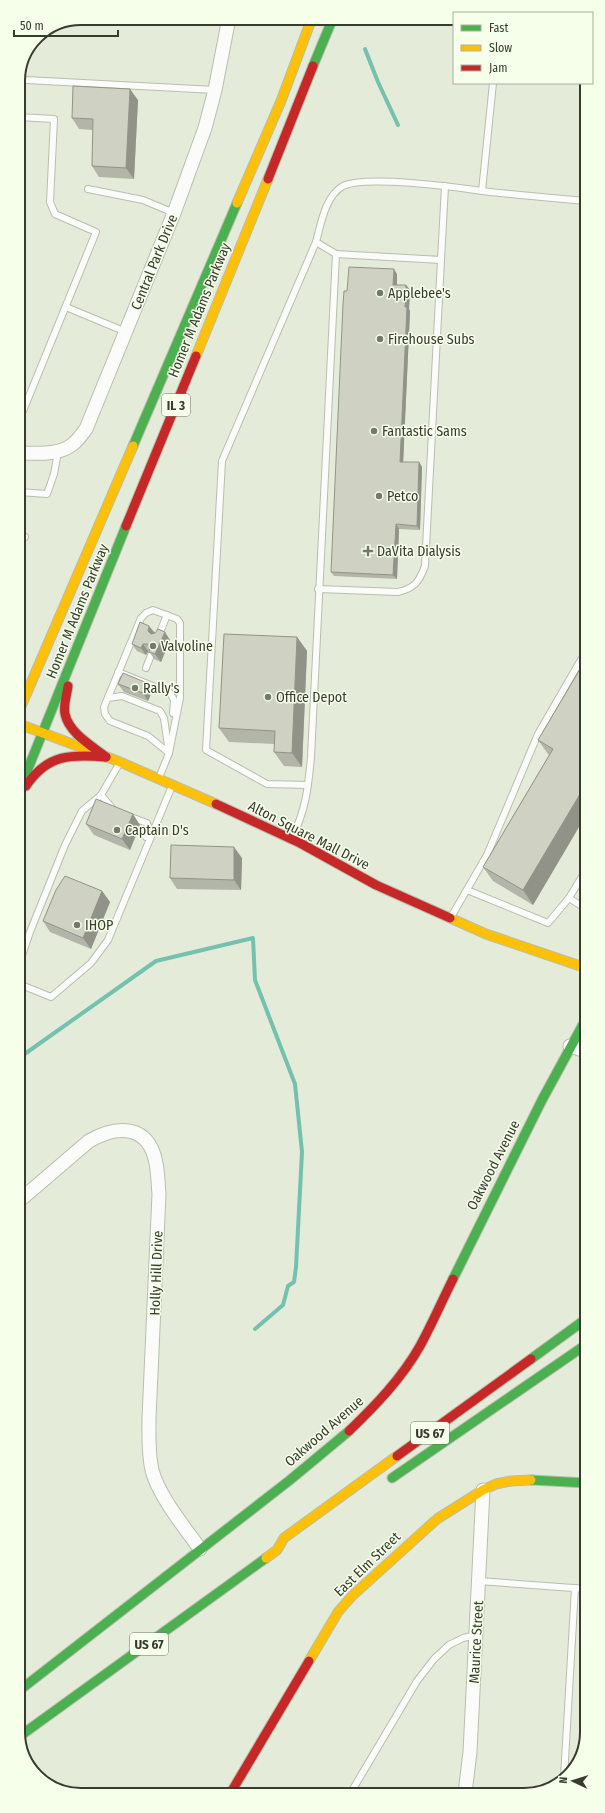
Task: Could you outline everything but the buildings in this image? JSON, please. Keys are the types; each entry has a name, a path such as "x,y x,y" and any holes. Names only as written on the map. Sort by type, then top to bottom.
{"main road":[{"name":"Homer M Adams Parkway","path":"25,696 281,101 309,25"},
{"name":"Homer M Adams Parkway","path":"25,776 330,25"},
{"path":"25,676 44,650"},
{"path":"74,656 65,714 72,727 83,740 106,757"},
{"name":"Alton Square Mall Drive","path":"25,726 120,762 159,779 292,840 376,884 486,934 580,966"},
{"path":"25,788 30,779 42,768 62,757 106,757"},
{"name":"Oakwood Avenue","path":"25,1686 129,1607 200,1549 330,1448 360,1422 409,1365 420,1346 531,1120 580,1029"},
{"name":"US 67","path":"25,1732 277,1550 284,1538 580,1323"},
{"name":"US 67","path":"386,1482 580,1348"},
{"name":"East Elm Street","path":"234,1788 338,1612 352,1596 436,1519 483,1490 496,1484 511,1481 538,1480 580,1482"},
{"path":"277,1550 290,1549"}],"street":[{"name":"Central Park Drive","path":"25,453 42,454 58,452 73,444 86,429 174,213 205,128 215,90 228,25"},
{"path":"570,1046 580,1049"},
{"name":"Holly Hill Drive","path":"25,1196 89,1141 97,1136 112,1131 127,1130 139,1134 151,1147 157,1164 159,1194 149,1418 149,1451 152,1471 157,1483 173,1511 200,1549"},
{"name":"Maurice Street","path":"466,1788 470,1752 483,1490"}],"lane":[{"path":"25,80 215,90"},
{"path":"482,191 493,84"},
{"path":"25,117 54,118 50,202 55,214 96,232 25,406"},
{"path":"308,785 267,784 206,750 222,461 316,242 329,202 336,192 343,186 354,183 383,182 445,186 580,201"},
{"path":"318,589 398,592 408,590 421,578 425,566 445,186"},
{"path":"88,189 143,200 174,213"},
{"path":"316,242 336,254 441,260"},
{"path":"292,840 301,820 307,801 336,254"},
{"path":"66,307 126,332"},
{"path":"25,492 47,494 54,474 58,452"},
{"path":"159,779 169,753 180,698 181,631 180,623 177,619 153,610 146,612 141,618 104,707 105,714 110,721 148,736 169,753"},
{"path":"158,637 167,615"},
{"path":"146,668 151,655"},
{"path":"450,918 490,850 538,734 580,661"},
{"path":"118,672 170,693 174,700 172,737"},
{"path":"108,698 122,696 160,711 164,718 169,753"},
{"path":"25,947 65,845 82,811 101,795 120,762"},
{"path":"25,986 51,997 91,963 108,940 172,785"},
{"path":"101,795 113,809 147,823 149,830 140,862"},
{"path":"466,890 548,923 569,898 580,880"},
{"path":"569,898 580,905"},
{"path":"479,1581 580,1588"},
{"path":"565,1761 575,1588"},
{"path":"354,1788 418,1681 434,1660 456,1642 476,1634"}],"waterway":[{"path":"365,49 378,82 398,125"},
{"path":"25,1054 156,961 253,938 255,980 295,1084 302,1152 294,1282 288,1286 283,1305 255,1329"}],"traffic: fast":[{"path":"313,66 330,25"},
{"path":"133,446 237,203"},
{"path":"25,776 126,526"},
{"path":"453,1279 542,1100 580,1030"},
{"path":"531,1359 580,1323"},
{"path":"392,1478 580,1349"},
{"path":"25,1686 290,1480 349,1431"},
{"path":"531,1480 580,1483"},
{"path":"25,1732 266,1558"}],"traffic: slow":[{"path":"237,203 281,101 309,25"},
{"path":"196,356 268,179"},
{"path":"25,697 133,446"},
{"path":"25,726 120,762 216,804"},
{"path":"450,918 486,934 580,966"},
{"path":"266,1558 277,1550 284,1538 397,1456"},
{"path":"309,1661 338,1612 352,1596 437,1519 483,1490 496,1484 511,1481 531,1480"}],"traffic: jam":[{"path":"268,179 313,66"},
{"path":"126,526 196,356"},
{"path":"68,686 64,707 67,721 76,733 106,757"},
{"path":"26,786 34,775 52,762 61,758 71,756 106,757"},
{"path":"216,804 300,843 376,885 450,918"},
{"path":"349,1431 388,1391 413,1358 453,1279"},
{"path":"397,1456 531,1359"},
{"path":"234,1788 309,1661"}],"place":[{"name":"Applebee's","path":"380,293"},
{"name":"Firehouse Subs","path":"380,339"},
{"name":"Fantastic Sams","path":"374,431"},
{"name":"Petco","path":"379,496"},
{"name":"DaVita Dialysis","path":"368,551"},
{"name":"Valvoline","path":"153,646"},
{"name":"Rally's","path":"135,688"},
{"name":"Office Depot","path":"268,697"},
{"name":"Captain D's","path":"117,830"},
{"name":"IHOP","path":"77,925"}]}
